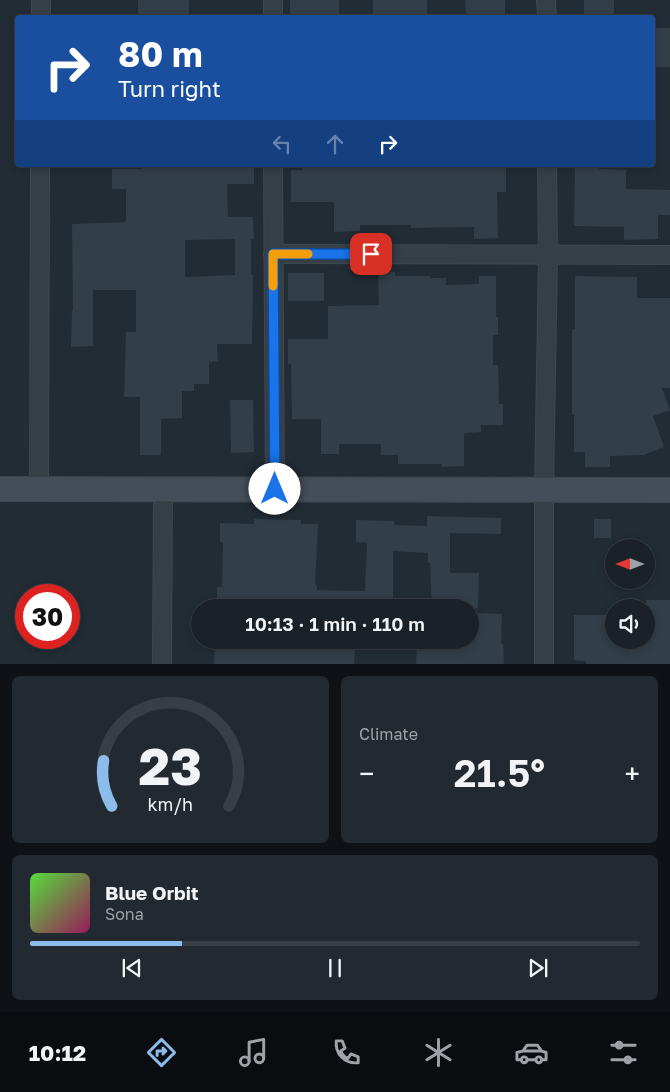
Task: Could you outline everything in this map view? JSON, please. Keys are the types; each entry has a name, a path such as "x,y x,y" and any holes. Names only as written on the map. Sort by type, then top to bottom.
{"street":[{"path":"41,0 41,15"},
{"path":"273,0 273,15"},
{"path":"546,0 546,15"},
{"path":"39,488 40,167"},
{"path":"273,167 275,489"},
{"path":"544,664 544,490 548,255 547,167"},
{"path":"273,254 670,255"},
{"path":"162,664 163,488"},
{"path":"0,489 670,490"}],"building":[{"path":"138,0 189,0 189,15 138,15"},
{"path":"290,0 339,0 339,15 290,15"},
{"path":"373,0 427,0 427,15 373,15"},
{"path":"465,0 505,0 505,15 466,15"},
{"path":"584,0 614,0 614,15 584,15"},
{"path":"655,28 670,28 670,67 655,67"},
{"path":"142,167 254,167 254,184 227,184 228,217 253,217 254,239 251,239 251,275 253,275 252,344 217,344 218,361 209,362 209,384 194,384 194,391 182,391 182,418 161,419 161,455 140,455 140,397 124,397 126,332 136,332 136,290 93,290 93,346 71,347 73,311 72,224 126,222 126,189 112,189 112,169 142,169","holes":["235,239 235,275 185,277 185,240"]},
{"path":"303,167 506,167 506,192 497,192 498,238 474,239 474,227 411,228 411,225 360,225 360,231 334,232 334,202 291,202 291,170 303,170"},
{"path":"575,167 626,170 626,189 670,190 670,215 658,215 658,239 624,240 624,227 574,226"},
{"path":"378,272 395,272 395,276 446,278 446,285 479,284 479,276 496,276 498,335 493,335 493,365 498,365 499,404 503,404 503,425 481,425 481,432 464,433 464,466 442,467 442,464 398,464 398,455 381,455 381,444 339,444 339,454 321,454 321,419 292,419 291,364 288,364 288,339 328,339 328,306 379,305"},
{"path":"288,273 324,273 324,301 288,301"},
{"path":"575,276 637,277 637,298 670,298 670,388 662,388 670,410 653,416 664,447 644,455 610,456 610,467 585,467 585,452 574,452 572,329 575,329"},
{"path":"230,400 253,400 254,452 231,453"},
{"path":"427,516 501,518 501,534 450,533 450,573 479,573 478,599 432,599 428,553 393,551 393,599 217,599 217,587 222,587 223,542 220,542 220,523 254,524 254,519 301,520 301,524 318,524 315,585 317,585 317,590 365,591 367,543 356,542 356,520 394,521 394,525 427,526"},
{"path":"594,519 611,519 611,538 594,538"},
{"path":"655,600 670,600 670,664 586,664 586,661 574,660 574,615 605,615 605,649 655,649"},
{"path":"479,613 502,614 501,644 503,644 504,664 416,664 417,649 479,649"},
{"path":"215,649 355,649 354,664 214,664"}],"slow traffic":[{"path":"273,286 273,254 308,254"}],"route":[{"path":"275,489 273,254 371,254"}]}
